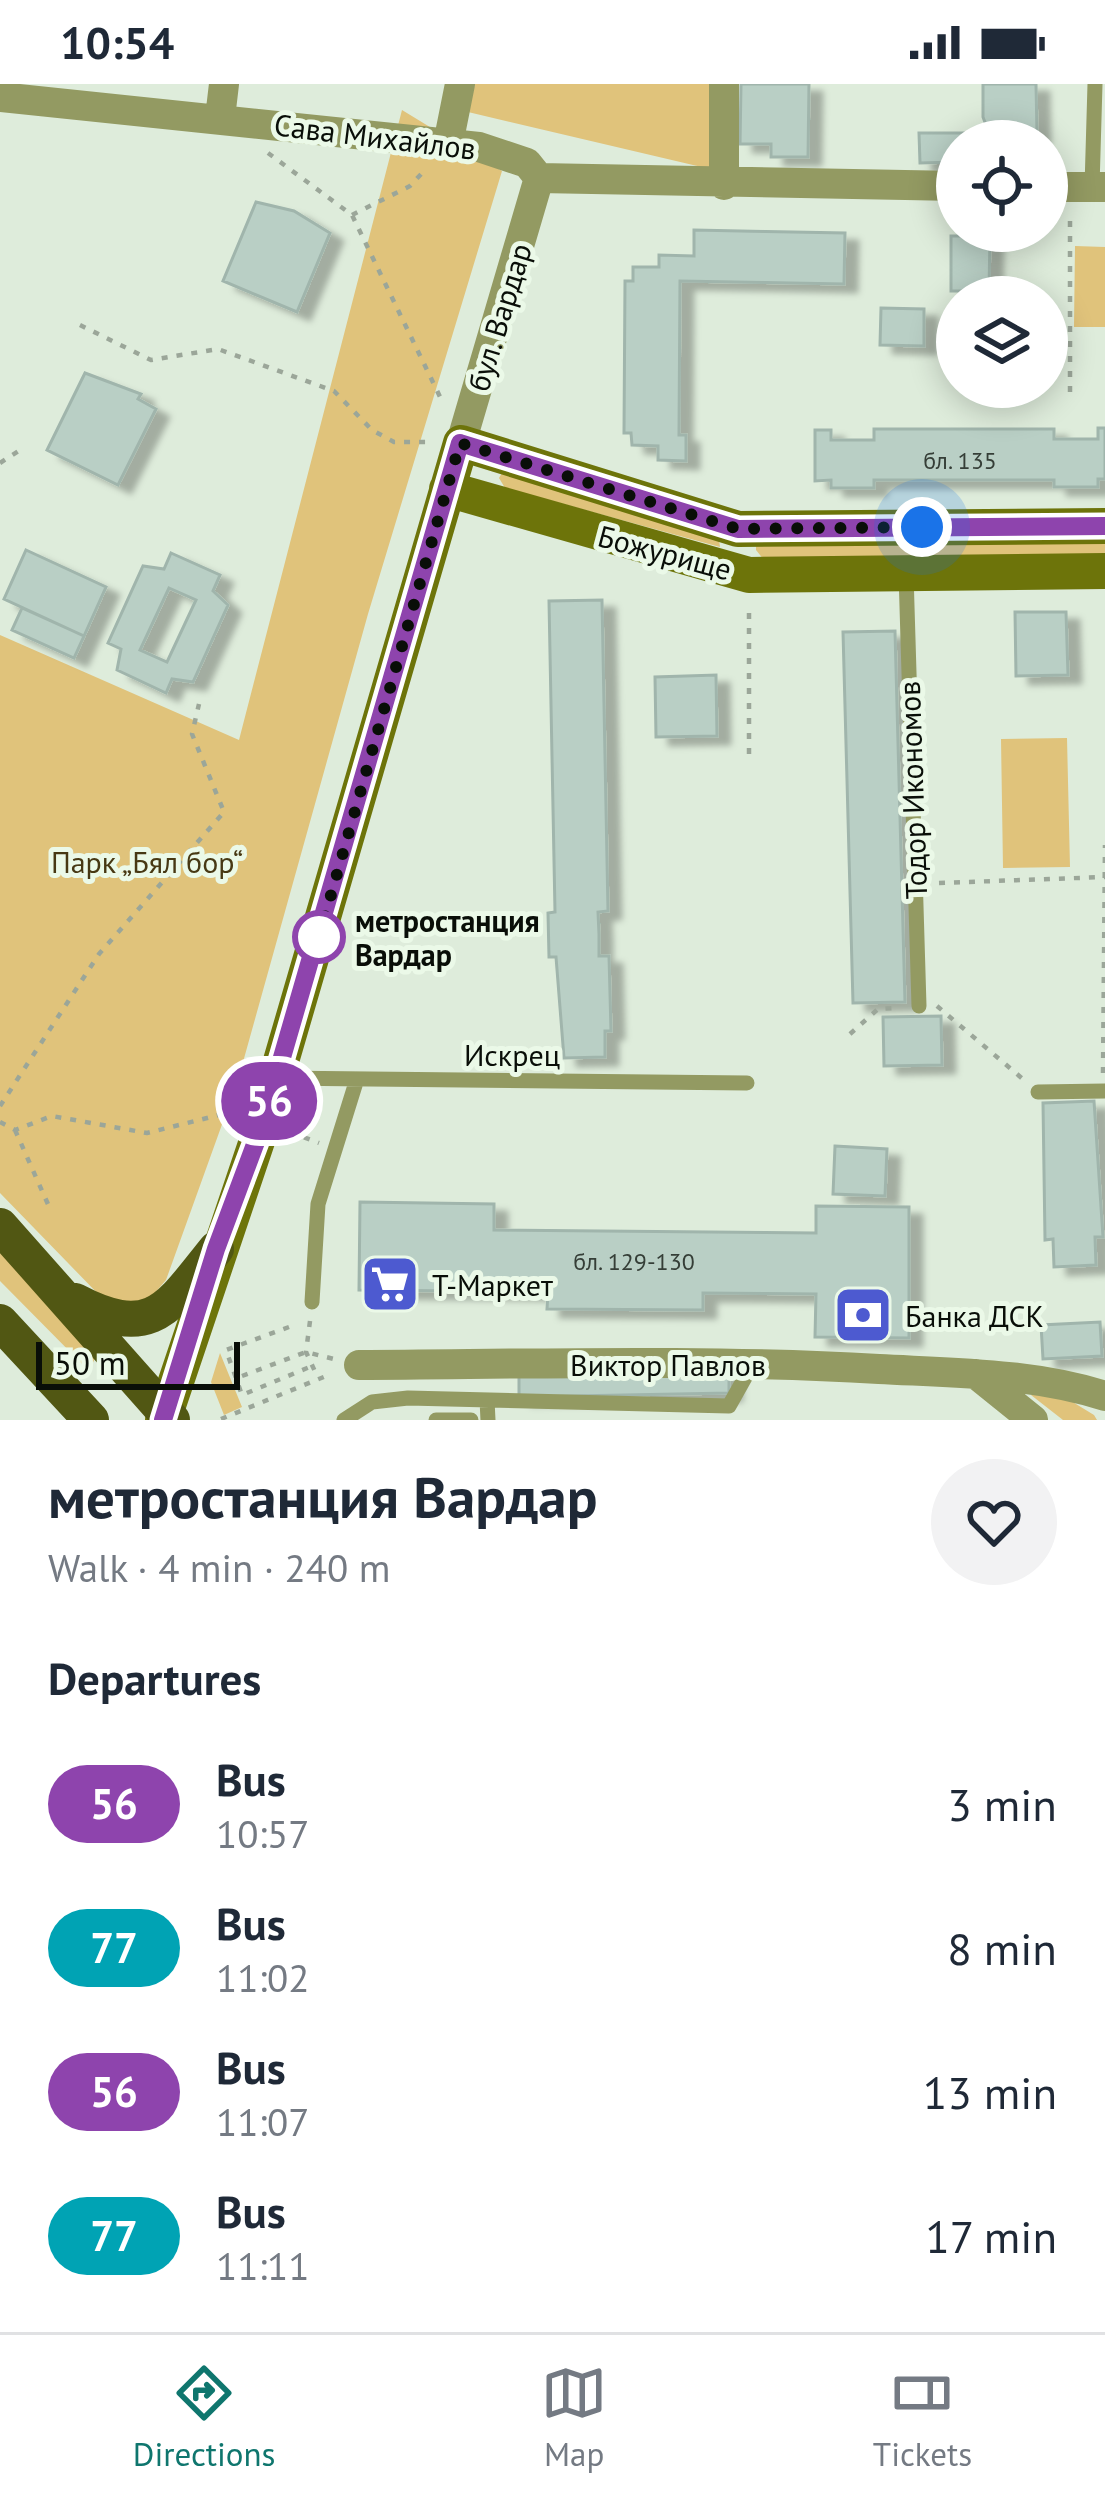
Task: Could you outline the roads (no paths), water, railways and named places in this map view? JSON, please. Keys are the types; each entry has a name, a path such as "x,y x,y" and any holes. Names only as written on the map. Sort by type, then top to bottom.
{"main road":[{"path":"0,1226 67,1296 167,1418"},
{"path":"67,1296 119,1319 152,1318 167,1309 216,1249"},
{"path":"0,1322 91,1420"}],"street":[{"path":"220,118 224,84"},
{"path":"448,144 460,84"},
{"path":"724,84 724,185"},
{"name":"Сава Михайлов","path":"0,97 448,144 509,154 527,163 539,178 936,187"},
{"name":"бул. Вардар","path":"167,1418 216,1249 276,1078 539,178"},
{"name":"Божурище","path":"460,443 738,529 1105,526"},
{"name":"Божурище","path":"447,489 749,574 1105,571"},
{"name":"Виктор Павлов","path":"359,1365 753,1362 976,1374 1066,1384 1105,1396"},
{"path":"976,1374 1033,1420"}],"lane":[{"path":"1079,187 1095,84"},
{"name":"Тодор Икономов","path":"906,573 919,1006"},
{"name":"Искрец","path":"276,1078 747,1083"},
{"path":"312,1302 318,1204 357,1079"},
{"path":"1038,1092 1105,1091"},
{"path":"344,1420 372,1402 729,1406 753,1362"},
{"path":"488,1400 488,1420"},
{"path":"436,1420 470,1420"}],"place":[{"name":"метростанция Вардар","path":"319,937"},
{"name":"Т-Маркет","path":"390,1284"},
{"name":"Банка ДСК","path":"863,1315"}],"park label":[{"name":"Парк „Бял бор“","path":"147,861"}]}
